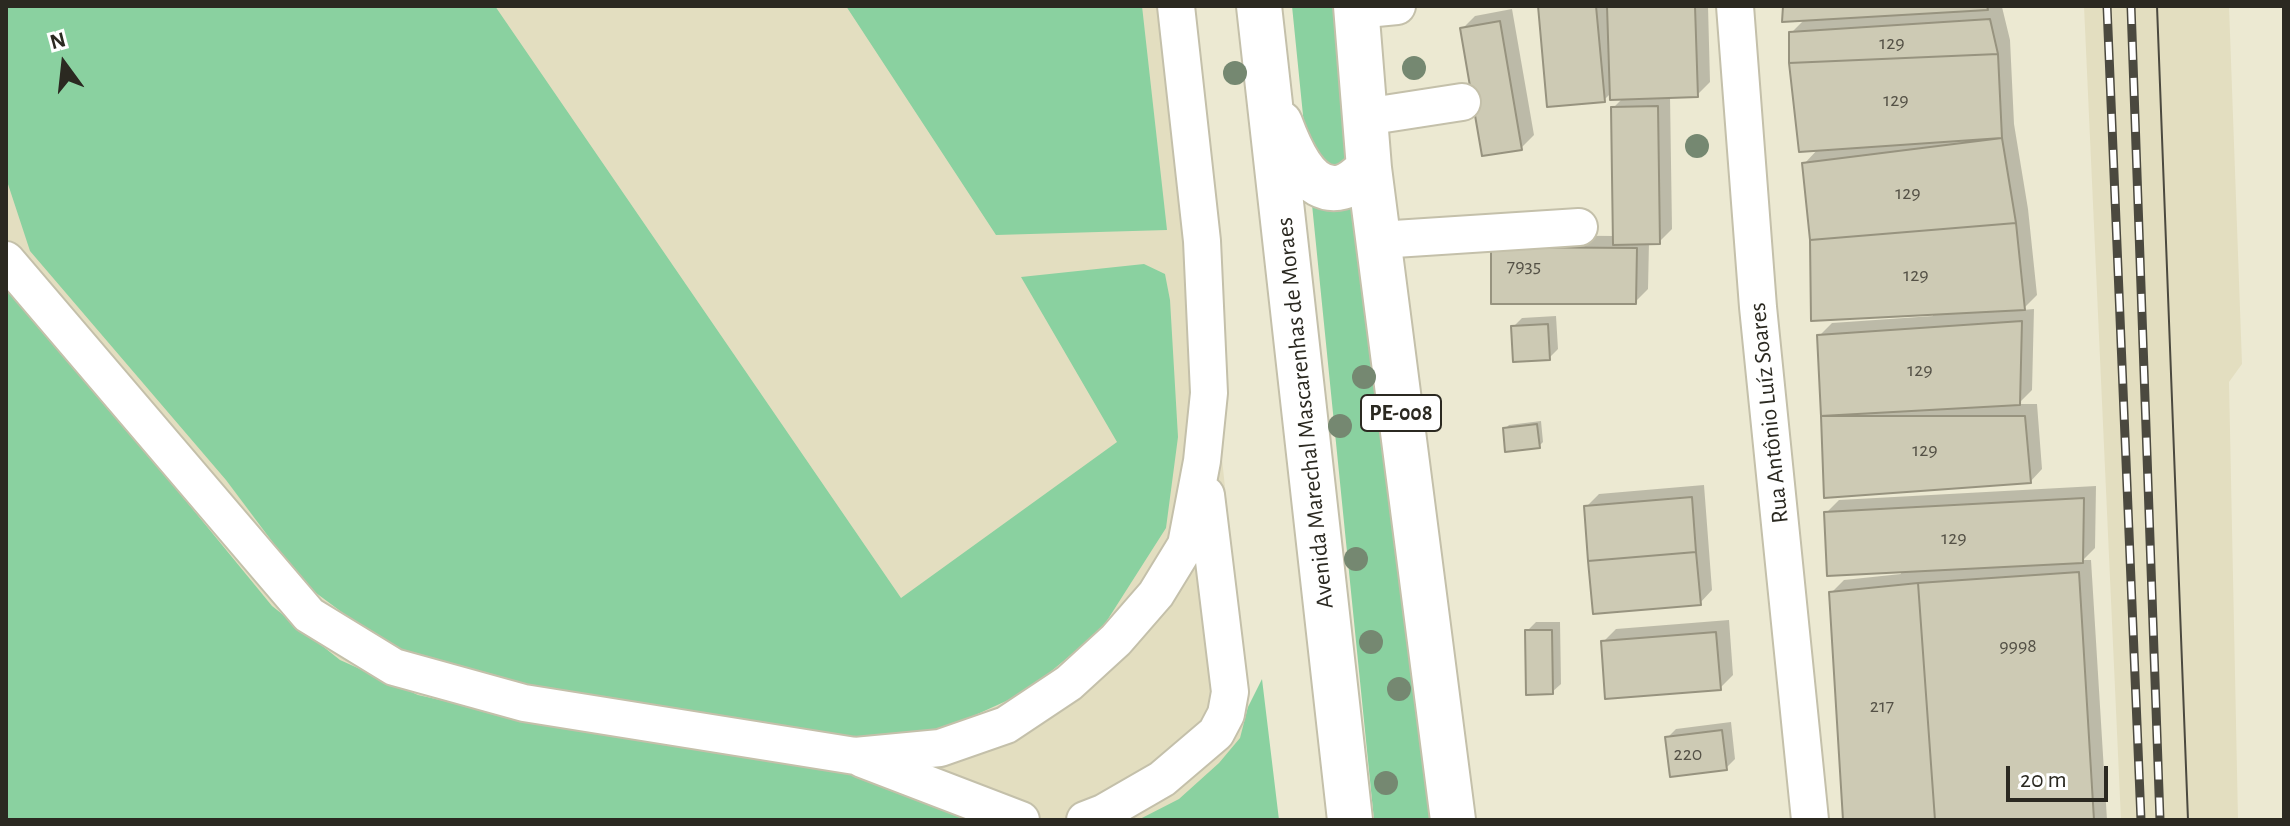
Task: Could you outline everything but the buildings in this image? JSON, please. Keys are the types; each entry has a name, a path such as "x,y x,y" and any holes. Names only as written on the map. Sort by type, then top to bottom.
{"highway":[{"name":"Avenida Marechal Mascarenhas de Moraes","path":"1259,6 1350,820"},
{"name":"PE-008","path":"1370,7 1365,117 1369,168 1453,820"},
{"path":"1268,90 1284,135 1299,164 1313,180 1328,188 1342,187 1369,168"},
{"path":"1333,820 1344,766"}],"street":[{"path":"855,756 940,748 1006,725 1069,683 1116,640 1156,594 1186,545 1202,461 1209,393 1202,241 1176,6"},
{"name":"Rua Antônio Luíz Soares","path":"1735,6 1758,307 1810,820"},
{"path":"1365,117 1462,102"},
{"path":"1379,240 1579,227"},
{"path":"6,260 309,615 394,667 524,703 855,756 1021,820"},
{"path":"1085,820 1162,779 1216,733 1226,714 1230,692 1202,461"}],"shaded area":[{"path":"6,6 1173,6 1261,820 6,820"},
{"path":"2084,6 2229,6 2242,364 2229,382 2238,820 2121,820"}],"green space":[{"path":"6,6 495,6 901,598 1117,442 1021,277 1144,264 1165,274 1170,300 1178,437 1166,528 1101,630 1026,692 949,727 862,744 519,689 427,666 351,619 304,584 226,480 30,251 6,178"},
{"path":"846,6 1142,6 1167,230 996,235"},
{"path":"1292,6 1336,6 1431,820 1374,820"},
{"path":"6,281 272,606 340,660 418,695 560,727 841,771 889,787 967,820 6,820"},
{"path":"1262,679 1279,820 1138,820 1179,799 1219,763 1240,738 1248,707"}],"tram line":[{"path":"2157,6 2188,820"}],"railway":[{"path":"2107,6 2141,820"},
{"path":"2131,6 2160,820"}]}
